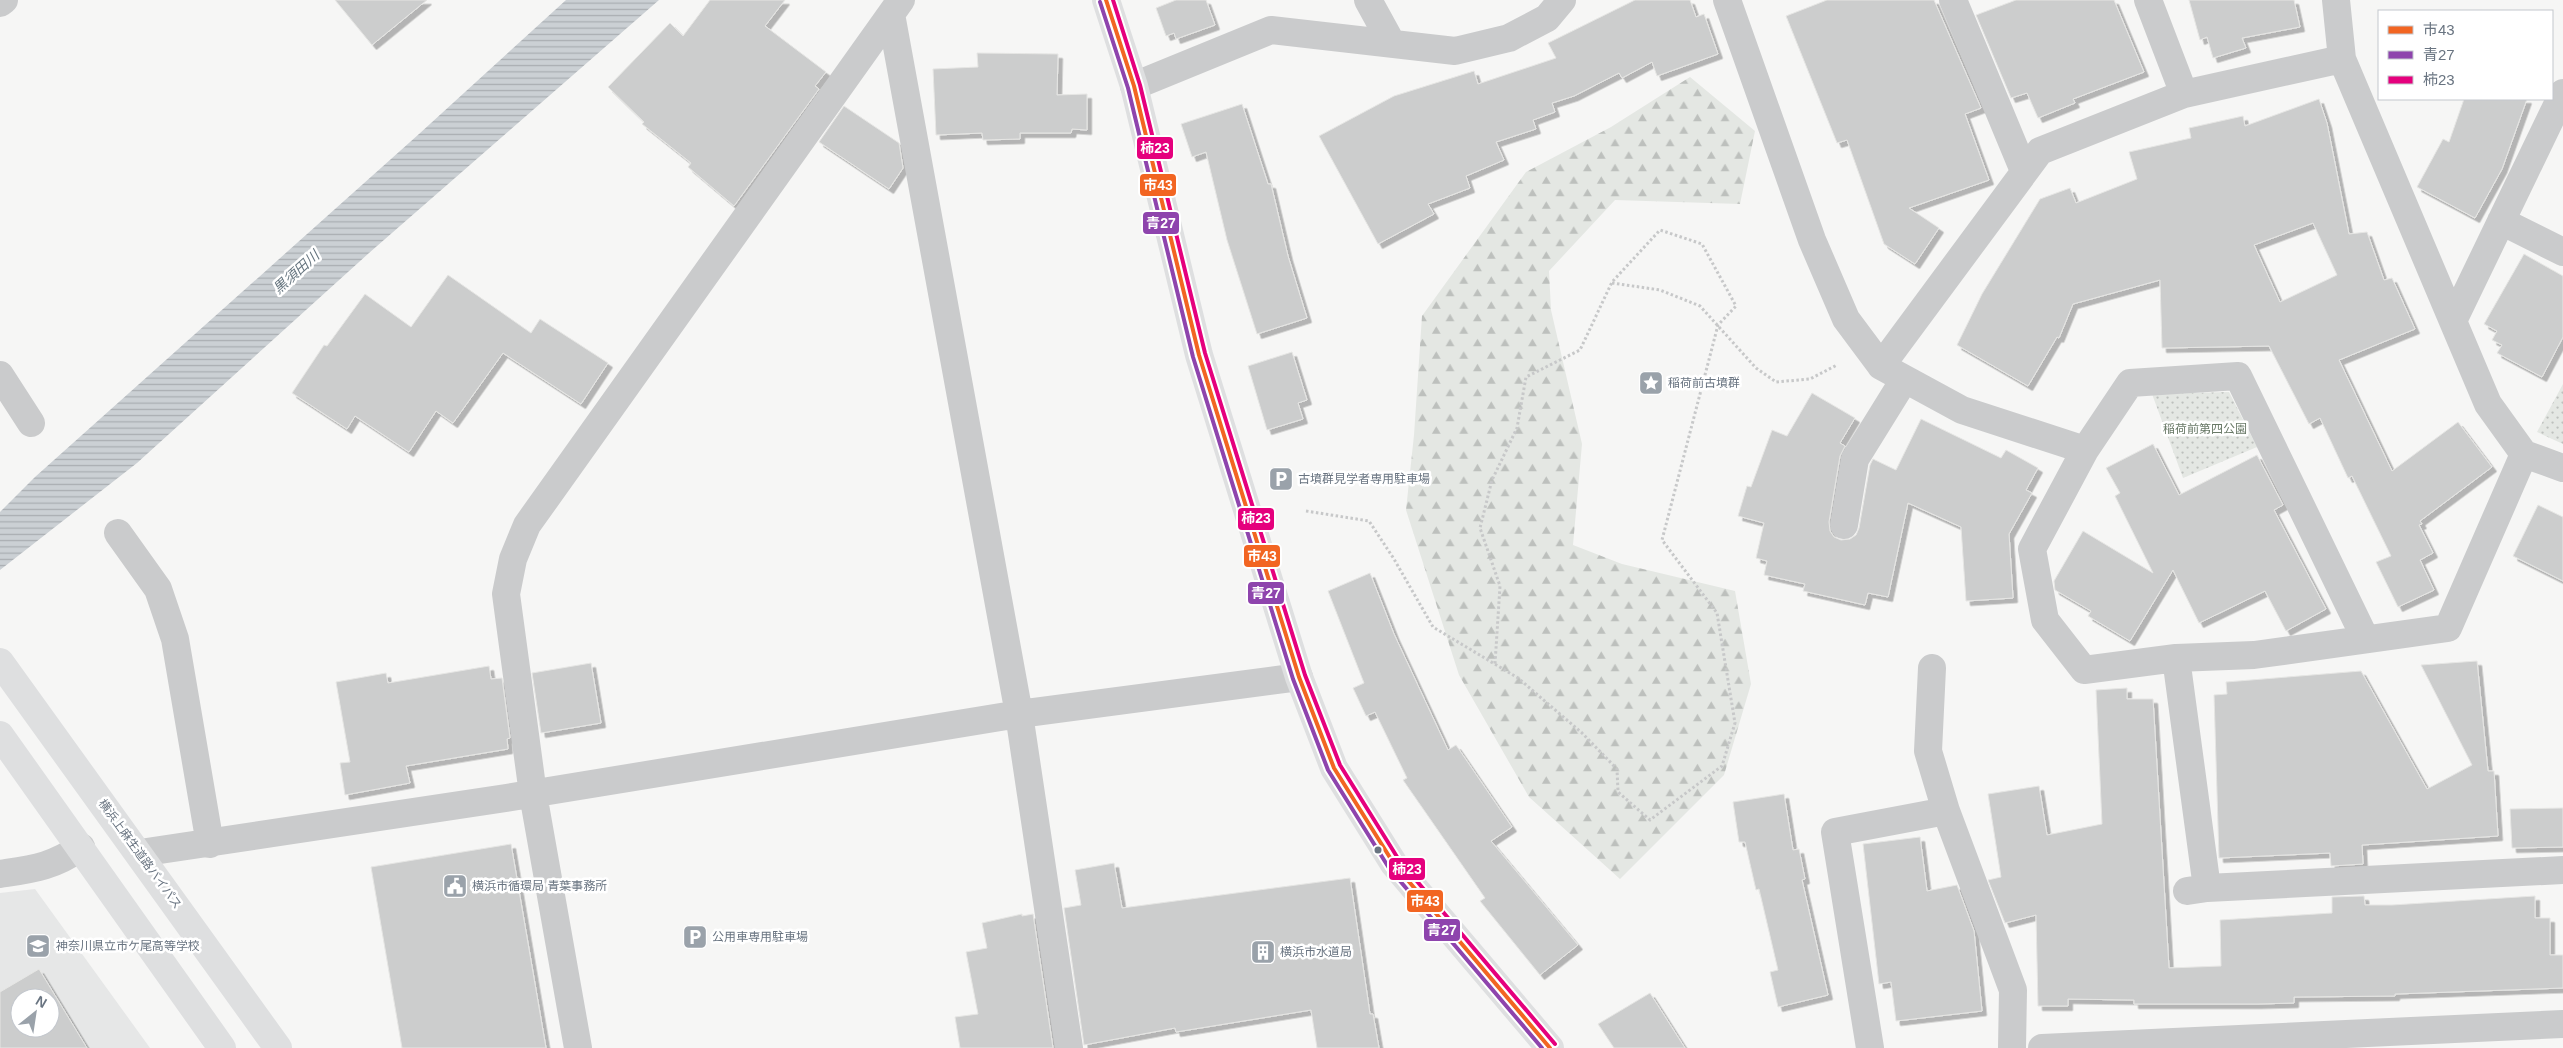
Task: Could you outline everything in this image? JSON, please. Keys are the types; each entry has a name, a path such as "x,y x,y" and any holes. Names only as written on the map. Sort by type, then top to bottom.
{"street":[{"path":"0,3 4,0"},
{"path":"1106,0 1134,86 1199,355 1299,677 1334,768 1394,864 1550,1048"},
{"path":"1368,0 1391,42"},
{"path":"1134,86 1271,30 1391,42 1455,51 1509,38 1547,18 1562,0"},
{"path":"1727,0 1812,240 1846,319 1874,356 1904,380 1962,410 2084,450"},
{"path":"1953,0 2024,171"},
{"path":"2148,0 2184,94"},
{"path":"2336,0 2342,59 2488,404 2524,454 2563,468"},
{"path":"896,7 1019,714 1069,1048"},
{"path":"578,1048 533,794 506,594 513,559 527,525 896,7"},
{"path":"1874,356 2040,151 2184,94 2342,59"},
{"path":"2453,321 2563,93"},
{"path":"2501,221 2563,252"},
{"path":"0,375 32,423"},
{"path":"2365,638 2238,376 2130,383 2084,450 2032,549 2044,620 2084,670 2176,658 2254,656 2365,638 2448,628 2524,454"},
{"path":"1844,525 1855,459 1904,380"},
{"path":"118,533 158,589 175,639 210,844"},
{"path":"2176,658 2197,889 2563,870"},
{"name":"横浜上麻生道路バイパス","path":"0,662 140,853 278,1048"},
{"path":"1932,668 1928,751 1946,811 2013,990 2012,1048"},
{"path":"140,853 533,794 1019,714 1299,677"},
{"path":"0,735 222,1048"},
{"path":"1870,1048 1835,832 1946,811"},
{"path":"0,874 42,868 63,860 81,847"},
{"path":"2042,1048 2280,1043 2563,1024"}],"path":[{"path":"1306,511 1369,521 1394,559 1433,627 1518,678 1582,733 1617,769 1618,792 1650,820 1722,766 1735,723 1716,614 1662,540 1718,325 1736,306 1702,244 1660,230 1612,282 1580,350 1526,377 1517,428 1492,480 1480,528 1500,586 1496,664"},
{"path":"1612,282 1660,290 1700,306 1756,368 1776,382 1810,379 1845,361 1874,356"}],"shaded area":[{"name":"神奈川県立市ケ尾高等学校","path":"35,889 150,1048 0,1048 0,893"}],"green space":[{"path":"1690,77 1755,131 1740,204 1615,200 1549,271 1551,310 1582,444 1573,545 1622,564 1735,591 1751,684 1724,775 1620,879 1529,797 1459,675 1406,510 1414,435 1422,316 1526,172 1611,127"},
{"path":"2563,384 2563,444 2537,432"},
{"name":"稲荷前第四公園","path":"2229,392 2257,447 2183,478 2152,394"}],"water":[{"name":"黒須田川","path":"566,0 659,0 369,253 137,463 0,570 0,512 35,477"}],"building":[{"path":"335,0 427,0 372,45"},
{"path":"710,0 785,0 765,26 826,72 815,86 819,89 734,206 688,167 691,163 642,124 644,122 608,87 670,23 683,36"},
{"path":"1176,0 1206,0 1215,25 1176,39 1174,33 1166,36 1156,8"},
{"path":"1635,0 1690,0 1696,17 1704,14 1718,54 1657,76 1652,62 1622,78 1619,73 1574,96 1552,103 1555,112 1533,120 1536,129 1496,142 1504,160 1466,176 1470,188 1428,204 1434,214 1378,244 1319,136 1394,96 1474,71 1478,84 1556,58 1548,43"},
{"path":"1827,0 1934,0 1981,108 1965,114 1989,180 1909,208 1939,228 1915,264 1884,244 1847,140 1837,143 1786,16"},
{"path":"2016,0 2114,0 2144,72 2073,99 2075,103 2038,118 2027,93 2011,98 1976,15"},
{"path":"2189,0 2294,0 2300,27 2242,38 2246,48 2213,58 2207,37 2200,40"},
{"path":"977,53 1058,54 1057,95 1087,94 1087,130 1072,129 1071,133 1020,133 1020,139 983,140 982,133 936,135 933,69 978,67"},
{"path":"2319,99 2327,123 2349,234 2367,232 2384,280 2392,278 2415,329 2339,360 2392,471 2458,422 2492,467 2420,521 2422,524 2419,525 2433,553 2420,560 2434,590 2398,607 2376,562 2391,556 2352,476 2348,478 2320,418 2309,424 2269,346 2162,348 2160,280 2073,304 2059,338 2057,337 2028,386 1957,345 1982,294 2040,199 2070,188 2076,203 2137,179 2129,152 2191,138 2189,128 2243,116 2245,126","holes":["2313,223 2337,275 2280,302 2254,245"]},
{"path":"2464,100 2527,100 2502,169 2475,218 2417,187 2443,139 2449,142"},
{"path":"1242,104 1268,184 1271,184 1288,256 1307,318 1257,334 1227,240 1206,152 1192,157 1181,124"},
{"path":"844,106 899,143 903,168 889,189 819,142"},
{"path":"2524,254 2563,276 2563,337 2542,377 2497,353 2502,345 2492,340 2497,331 2484,324"},
{"path":"448,275 531,333 540,319 608,363 581,404 503,353 453,423 436,411 409,452 355,416 347,429 292,393 324,345 327,346 365,294 411,327"},
{"path":"1292,352 1307,400 1298,403 1303,419 1267,430 1248,366"},
{"path":"1812,393 1855,418 1840,443 1845,446 1840,456 1829,522 1830,531 1834,537 1841,540 1850,539 1856,535 1859,528 1870,465 1873,459 1896,470 1921,419 2001,458 2006,450 2038,468 2026,490 2032,493 2009,534 2013,598 1966,601 1961,527 1908,503 1888,597 1868,593 1865,605 1803,591 1805,584 1764,575 1767,561 1756,558 1764,523 1738,516 1747,486 1751,487 1772,430 1787,436"},
{"path":"2153,444 2179,495 2257,455 2283,505 2274,510 2326,609 2286,631 2265,591 2199,623 2173,570 2130,641 2088,616 2091,611 2055,590 2054,581 2083,531 2153,573 2115,496 2120,493 2106,468"},
{"path":"2538,505 2563,517 2563,581 2513,556"},
{"path":"1370,573 1394,634 1448,750 1456,745 1512,827 1491,841 1578,945 1540,975 1480,901 1485,898 1403,780 1407,778 1375,712 1366,716 1353,688 1364,683 1328,591"},
{"path":"2477,661 2488,771 2494,771 2498,836 2362,845 2363,864 2331,866 2330,853 2219,858 2214,695 2227,694 2226,682 2361,671 2427,789 2472,765 2421,665"},
{"path":"591,663 601,723 541,733 532,673"},
{"path":"489,666 491,679 502,678 510,738 507,739 508,749 406,766 410,783 345,795 340,763 350,762 336,682 386,673 388,683"},
{"path":"2127,688 2127,699 2153,699 2169,968 2221,966 2220,920 2332,913 2332,897 2364,896 2365,905 2392,905 2535,896 2535,918 2550,918 2550,955 2563,955 2563,988 2395,994 2395,996 2294,997 2294,1003 2257,1004 2134,1004 2134,1000 2068,999 2068,1006 2038,1006 2036,915 2005,923 1988,880 2001,877 1988,794 2039,786 2047,835 2102,824 2096,690"},
{"path":"1784,794 1793,850 1799,849 1805,879 1802,880 1828,995 1778,1007 1770,972 1778,970 1759,889 1756,890 1745,842 1739,842 1733,802"},
{"path":"2563,808 2563,847 2512,848 2510,809"},
{"path":"1920,837 1927,891 1957,885 1974,931 1982,1011 1896,1021 1891,982 1879,984 1863,844"},
{"path":"511,844 546,1048 402,1048 371,867"},
{"name":"横浜市水道局","path":"1114,863 1122,908 1350,878 1370,1014 1373,1014 1379,1048 1317,1048 1311,1010 1176,1032 1175,1028 1084,1045 1064,908 1081,905 1075,870"},
{"path":"1022,914 1022,916 1033,914 1053,1048 960,1048 955,1017 978,1014 966,952 987,948 982,923"},
{"path":"39,969 51,988 10,988 10,1038 60,1038 60,1004 87,1048 0,1048 0,992"},
{"path":"1650,993 1685,1048 1614,1048 1598,1024"}],"transit line":[{"name":"市43","path":"1106,0 1134,86 1199,355 1299,677 1334,768 1394,864 1550,1048"},
{"name":"柿23","path":"1113,0 1140,85 1205,353 1305,675 1340,765 1399,860 1555,1044"},
{"name":"青27","path":"1100,2 1128,88 1193,357 1293,679 1328,770 1389,868 1542,1048"}],"place":[{"name":"稲荷前古墳群","path":"1651,383"},
{"name":"古墳群見学者専用駐車場","path":"1281,479"},
{"name":"横浜市循環局 青葉事務所","path":"455,886"},
{"name":"公用車専用駐車場","path":"695,937"},
{"name":"神奈川県立市ケ尾高等学校","path":"38,946"},
{"name":"横浜市水道局","path":"1263,952"}]}
